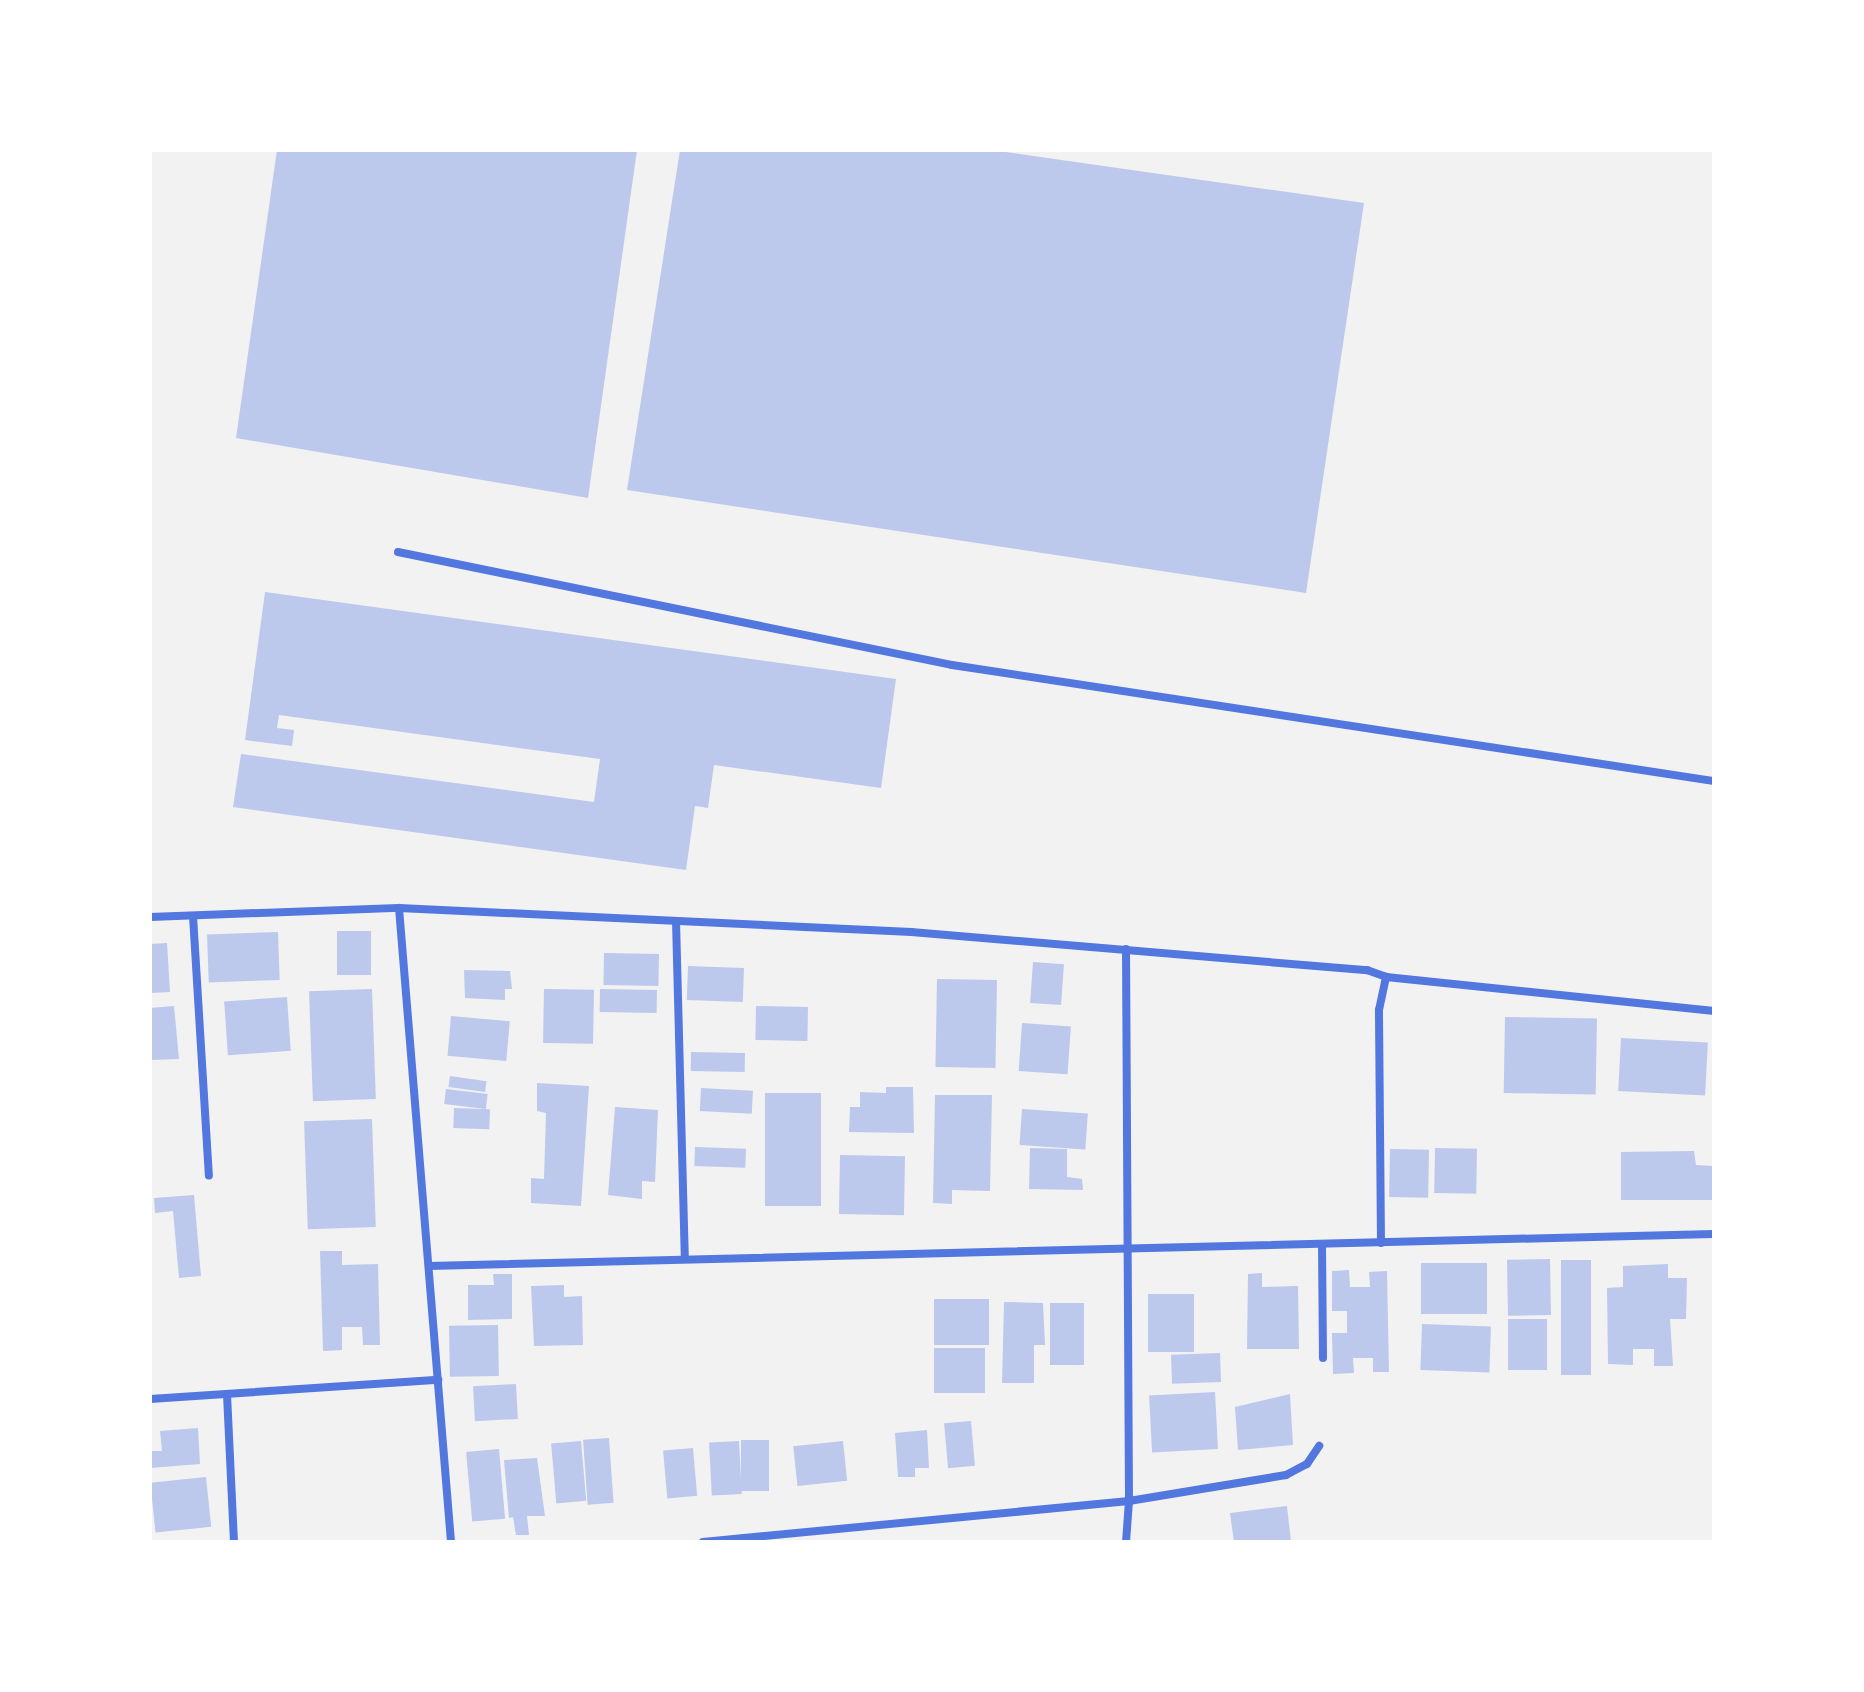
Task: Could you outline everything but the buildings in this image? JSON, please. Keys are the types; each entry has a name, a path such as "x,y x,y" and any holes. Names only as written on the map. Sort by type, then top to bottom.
{"street":[{"path":"398,552 952,665 1714,781"},
{"path":"399,908 451,1542"},
{"path":"150,917 399,908 911,932 1367,970 1386,977 1714,1011"},
{"path":"193,916 209,1176"},
{"path":"676,921 685,1259"},
{"path":"1126,949 1129,1501 1126,1542"},
{"path":"1381,1243 1379,1010 1386,977"},
{"path":"429,1266 1714,1234"},
{"path":"1322,1244 1323,1358"},
{"path":"150,1399 438,1380"},
{"path":"227,1394 234,1542"},
{"path":"703,1542 1129,1501 1286,1475 1307,1464 1319,1446"}]}
